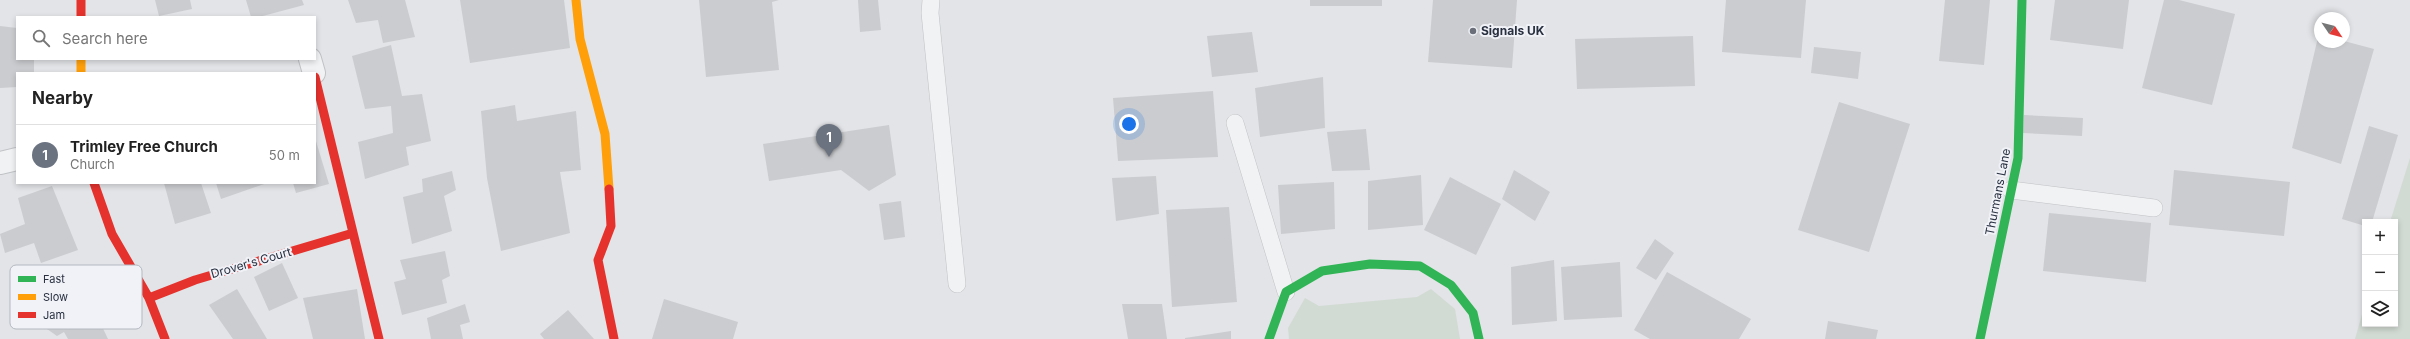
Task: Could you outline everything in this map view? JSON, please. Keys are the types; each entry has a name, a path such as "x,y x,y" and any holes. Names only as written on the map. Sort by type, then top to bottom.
{"street":[{"path":"81,0 81,16"},
{"path":"576,0 580,39 605,134 611,226 598,260 614,339"},
{"name":"Thurmans Lane","path":"1980,339 2018,158 2022,0"},
{"path":"81,60 81,72"},
{"path":"310,60 314,72"},
{"path":"316,81 379,339"},
{"path":"0,163 16,159"},
{"path":"94,184 112,234 130,265"},
{"name":"Drover's Court","path":"150,298 195,280 353,233"},
{"path":"1269,339 1286,292 1322,271 1370,264 1420,266 1451,285 1473,314 1479,339"},
{"path":"142,285 150,298 165,339"}],"lane":[{"path":"931,0 931,21 957,284"},
{"path":"1235,123 1286,292"},
{"path":"2011,190 2154,208"}],"shaded area":[{"path":"2410,158 2410,339 2355,339 2362,314 2362,327 2398,327 2398,219 2391,219"},
{"path":"1431,289 1455,309 1460,339 1289,339 1288,328 1305,298 1319,306 1417,297"}],"building":[{"path":"155,0 190,0 192,9 159,16"},
{"path":"246,0 302,0 304,5 263,16 251,16"},
{"path":"348,0 405,0 415,37 383,43 378,20 356,23"},
{"path":"460,0 564,0 570,48 470,63"},
{"path":"699,0 779,0 772,2 779,70 706,77"},
{"path":"858,0 878,0 881,30 860,32"},
{"path":"1310,0 1382,0 1382,6 1310,6"},
{"name":"Signals UK","path":"1433,0 1517,0 1512,68 1428,62"},
{"path":"1726,0 1806,0 1801,58 1722,52"},
{"path":"1945,0 1990,0 1984,65 1939,61"},
{"path":"2055,0 2129,0 2123,49 2050,40"},
{"path":"2164,0 2179,0 2235,14 2212,105 2142,88"},
{"path":"0,26 16,28 16,60 34,60 34,72 16,72 16,87 0,88"},
{"path":"1252,32 1258,72 1212,77 1207,36"},
{"path":"1693,36 1695,86 1577,89 1575,39"},
{"path":"2350,43 2374,49 2341,164 2292,148 2315,48 2350,48"},
{"path":"391,45 402,96 422,94 431,141 406,147 409,165 365,179 358,142 393,133 391,106 365,109 352,56"},
{"path":"1814,47 1861,52 1858,79 1811,73"},
{"path":"1323,77 1325,128 1260,137 1255,88"},
{"path":"1213,91 1218,157 1118,161 1113,98"},
{"path":"1839,102 1910,124 1869,252 1798,230"},
{"path":"515,105 517,121 576,111 581,170 560,172 570,233 501,251 487,178 481,111"},
{"path":"2024,115 2083,118 2082,136 2023,133"},
{"path":"889,125 896,175 869,191 841,170 769,181 763,144"},
{"path":"2369,126 2398,135 2373,219 2362,219 2362,225 2342,219"},
{"path":"1366,129 1370,170 1332,171 1327,132"},
{"path":"316,141 329,184 296,193 293,184 316,184"},
{"path":"1514,170 1550,192 1535,221 1502,199"},
{"path":"2174,170 2290,182 2284,236 2169,225"},
{"path":"452,171 456,190 444,196 452,231 412,244 403,197 423,192 422,179"},
{"path":"1421,175 1423,225 1368,230 1368,181"},
{"path":"1156,176 1159,214 1116,221 1112,178"},
{"path":"1450,177 1501,204 1476,255 1424,230"},
{"path":"1334,182 1335,229 1281,234 1278,185"},
{"path":"164,184 201,184 211,213 175,224"},
{"path":"216,184 264,184 221,199"},
{"path":"52,186 78,250 41,263 34,243 5,253 0,234 25,224 18,198"},
{"path":"901,201 905,237 884,240 879,204"},
{"path":"1229,207 1237,302 1172,307 1166,210"},
{"path":"2049,213 2151,223 2146,282 2043,271"},
{"path":"1655,239 1674,253 1656,280 1636,268"},
{"path":"445,251 450,276 442,280 447,303 402,315 394,282 406,279 400,260"},
{"path":"1554,260 1557,321 1512,325 1511,267"},
{"path":"1620,262 1622,317 1564,320 1561,267"},
{"path":"282,263 298,298 269,311 254,277"},
{"path":"1667,272 1751,319 1739,339 1650,339 1634,330"},
{"path":"237,289 267,339 233,339 209,305"},
{"path":"357,289 365,339 313,339 303,298"},
{"path":"664,299 738,322 733,339 652,339"},
{"path":"465,304 470,322 460,325 463,339 431,339 427,318"},
{"path":"1122,304 1162,304 1167,339 1128,339"},
{"path":"568,310 594,339 544,339 540,334"},
{"path":"1828,321 1878,330 1876,339 1825,339"},
{"path":"47,329 103,329 108,339 68,339 64,332 57,336"},
{"path":"1231,331 1231,339 1185,339 1185,338"}],"traffic: fast":[{"path":"1980,339 2018,158 2022,0"},
{"path":"1269,339 1286,292 1322,271 1370,264 1420,266 1451,285 1473,313 1479,339"}],"traffic: slow":[{"path":"576,0 580,39 605,134 609,189"},
{"path":"81,60 81,72"}],"traffic: jam":[{"path":"81,0 81,16"},
{"path":"316,81 379,339"},
{"path":"94,184 112,234 130,265"},
{"path":"609,189 611,226 598,260 614,339"},
{"path":"149,298 195,280 353,233"},
{"path":"142,286 149,298 165,339"}],"place":[{"name":"Signals UK","path":"1473,31"},
{"name":"Trimley Free Church","path":"829,157"}]}
